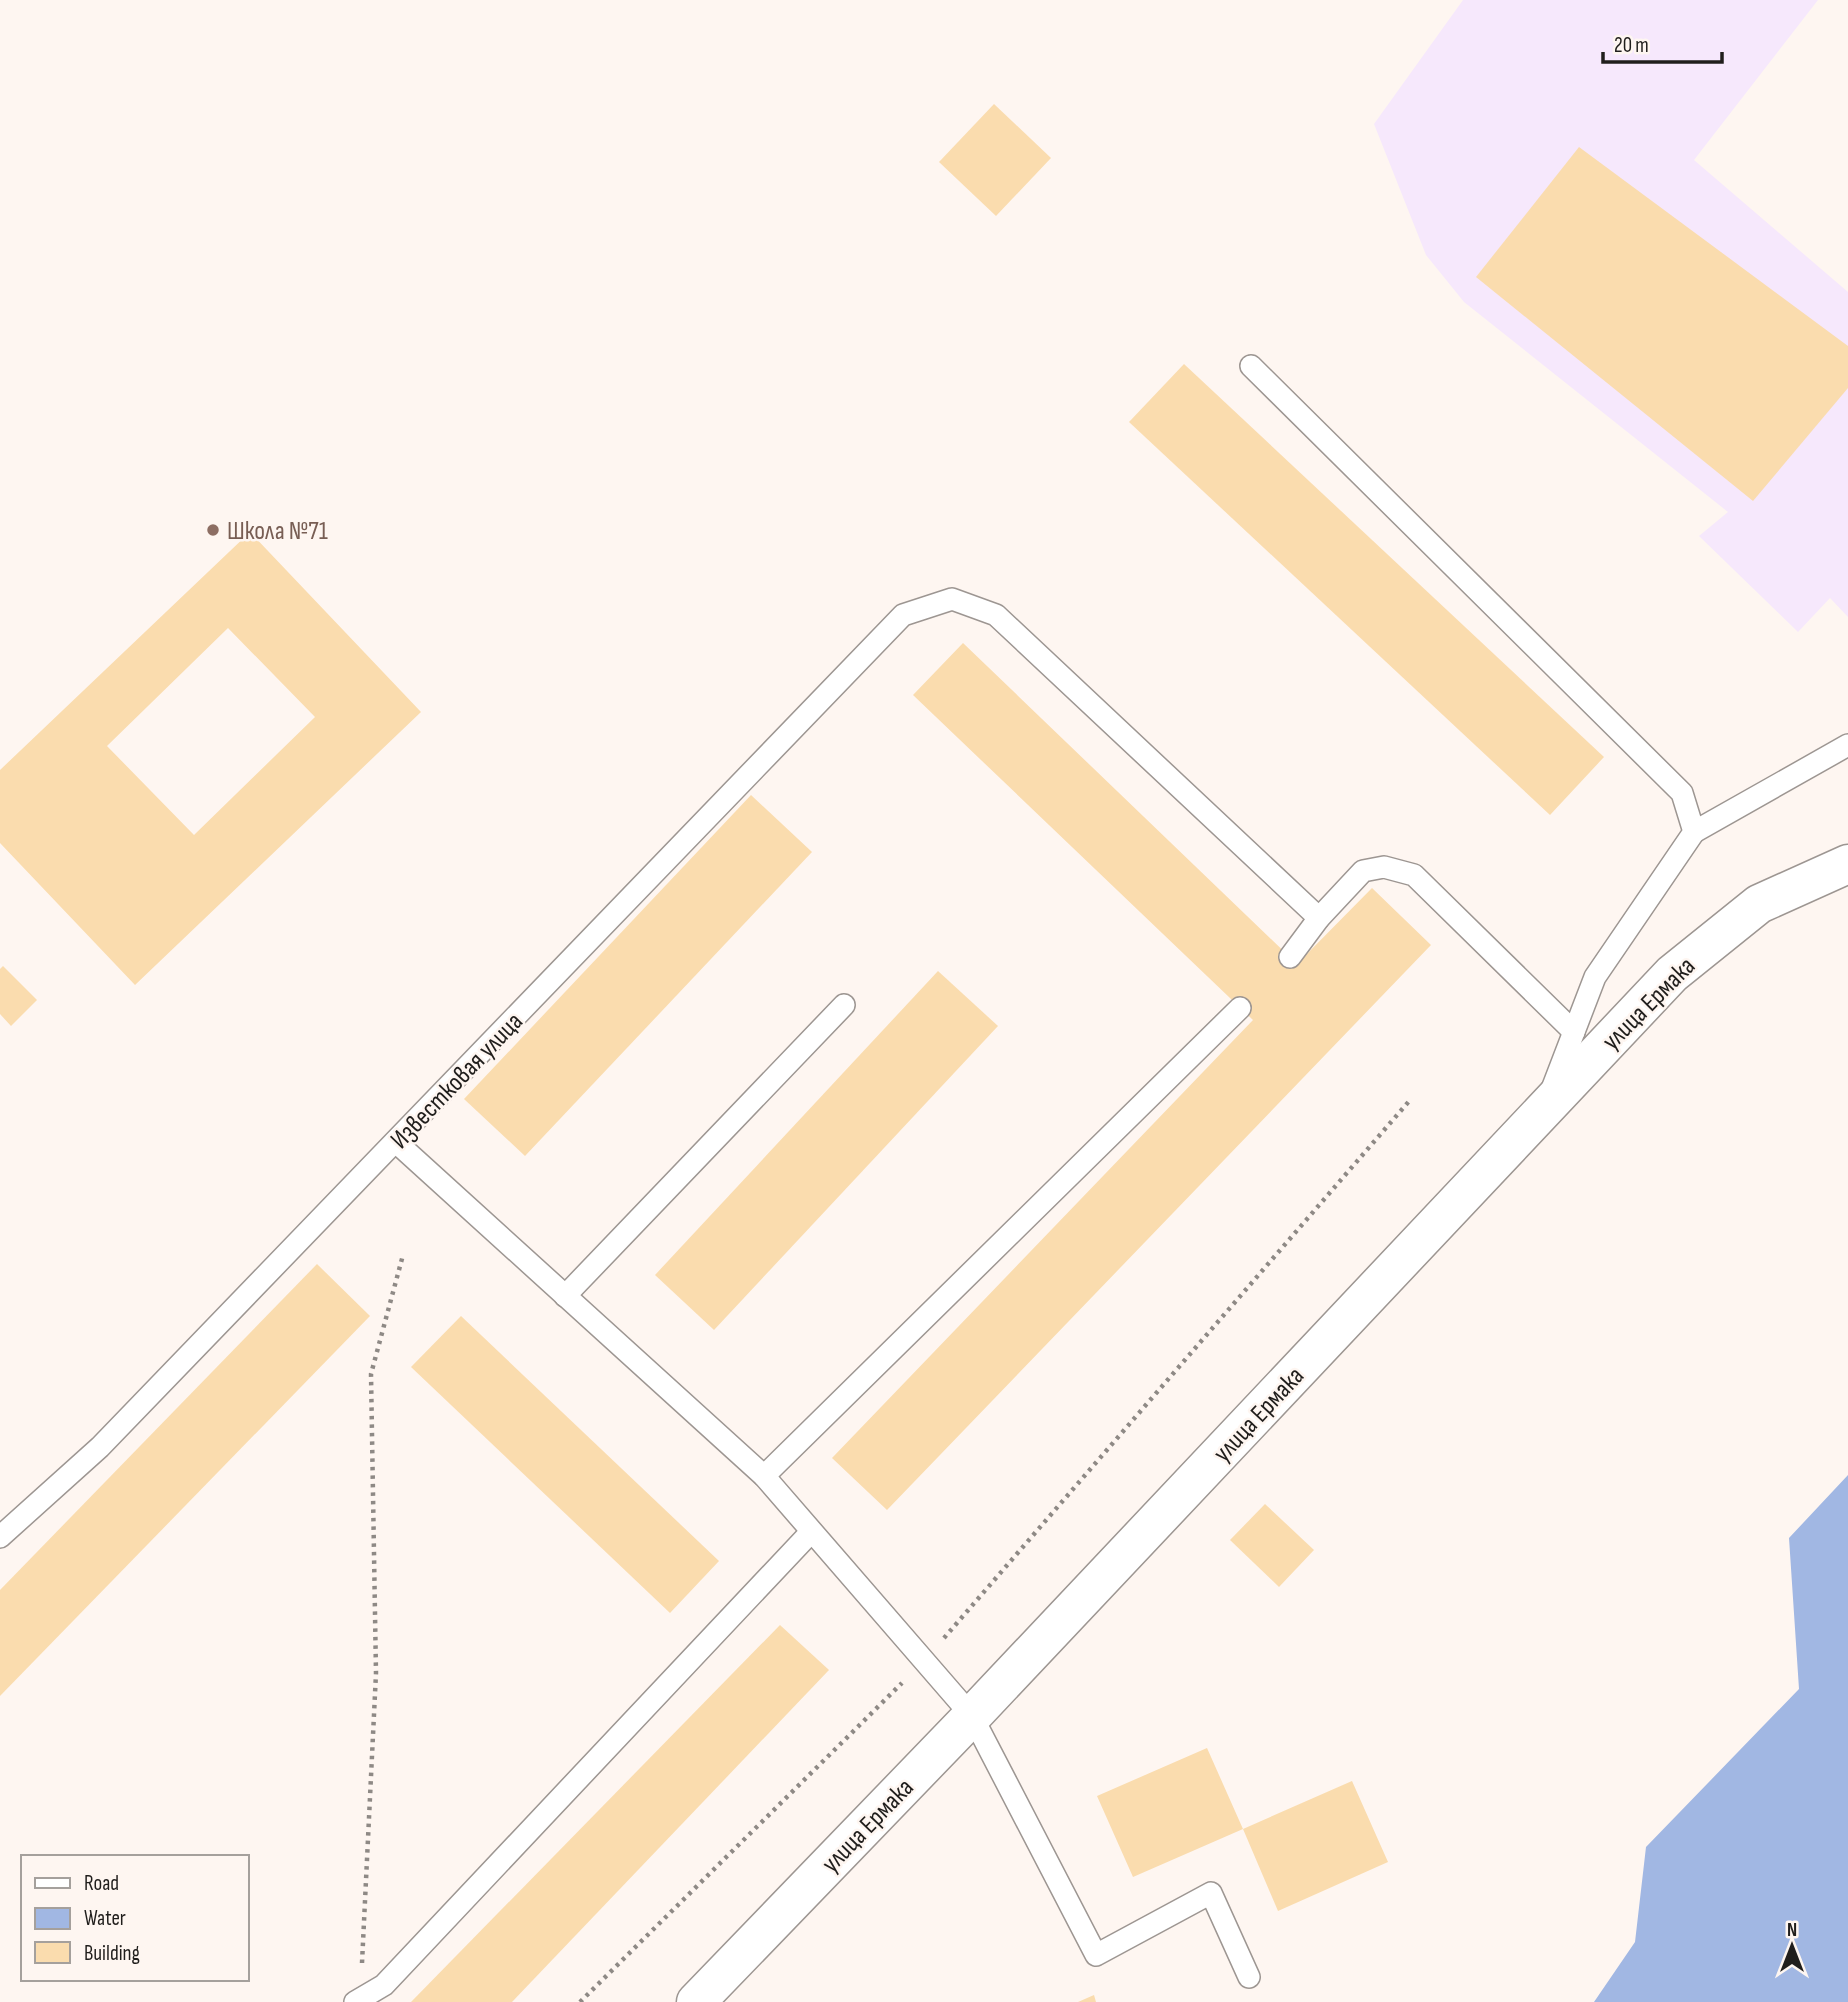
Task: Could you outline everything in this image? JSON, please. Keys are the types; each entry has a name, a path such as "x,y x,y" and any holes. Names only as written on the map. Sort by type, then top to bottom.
{"street":[{"name":"улица Ермака","path":"696,2002 972,1716 1672,974 1759,904 1848,864"}],"lane":[{"path":"1251,366 1682,793 1694,832"},
{"name":"Известковая улица","path":"0,1538 100,1447 904,615 952,599 996,615 1319,918"},
{"path":"1543,1112 1595,977 1694,832 1848,746"},
{"path":"1290,957 1319,918 1363,871 1384,867 1414,875 1574,1032"},
{"path":"565,1296 844,1005"},
{"path":"764,1476 1240,1008"},
{"path":"396,1142 764,1476 972,1716 1096,1955 1211,1893 1249,1977"},
{"path":"356,2001 384,1985 811,1532"}],"path":[{"path":"580,2002 923,1661 1411,1099"},
{"path":"356,2001 363,1958 376,1673 371,1374 403,1255"}],"shaded area":[{"path":"1463,0 1818,0 1694,160 1848,292 1848,617 1830,598 1798,632 1699,536 1728,512 1464,302 1426,255 1374,124"}],"water":[{"path":"1848,1475 1848,2002 1594,2002 1635,1942 1646,1847 1799,1689 1789,1538"}],"building":[{"path":"994,104 1051,158 996,216 939,162"},
{"path":"1579,147 1848,346 1848,388 1753,501 1476,277"},
{"path":"1184,364 1604,757 1550,815 1129,422"},
{"path":"250,532 421,712 135,985 0,843 0,770","holes":["228,628 315,717 194,835 107,746"]},
{"path":"963,643 1297,964 1372,888 1431,945 887,1510 832,1458 1253,1020 913,695"},
{"path":"751,795 812,852 525,1156 464,1099"},
{"path":"3,966 37,1000 11,1026 0,1014 0,969"},
{"path":"938,971 998,1026 714,1330 655,1275"},
{"path":"317,1264 370,1316 0,1696 0,1590"},
{"path":"461,1316 719,1561 670,1613 411,1367"},
{"path":"1265,1504 1314,1550 1279,1587 1230,1540"},
{"path":"780,1625 829,1670 512,2002 411,2002"},
{"path":"1207,1748 1243,1829 1133,1877 1097,1796"},
{"path":"1352,1781 1388,1862 1278,1911 1243,1829"},
{"path":"1094,1995 1096,2002 1078,2002"}],"place":[{"name":"Школа №71","path":"213,530"}]}
